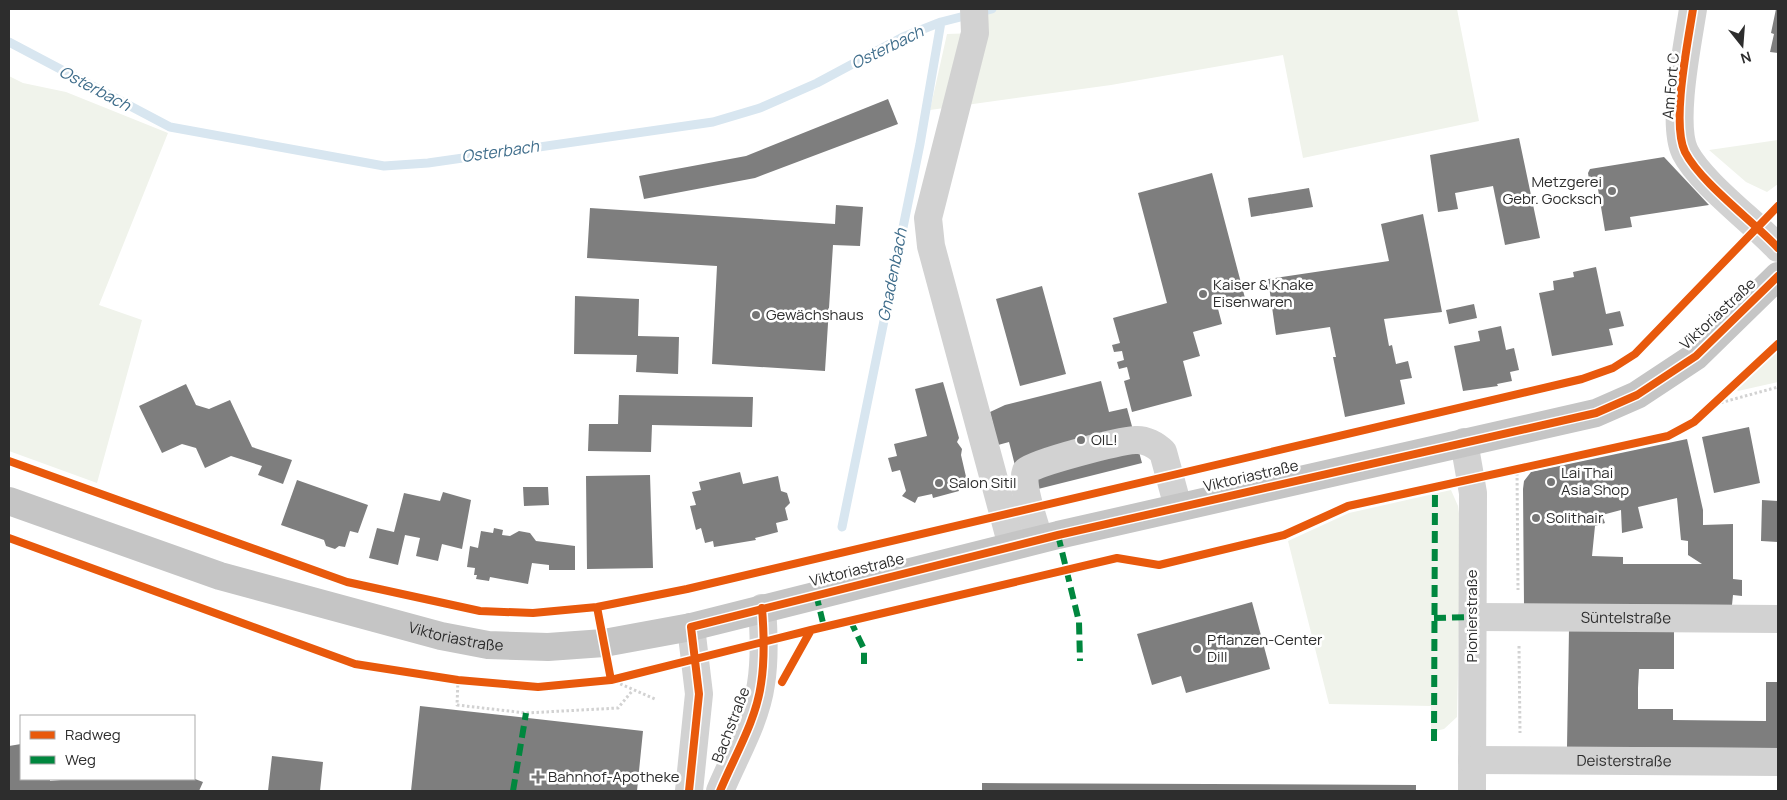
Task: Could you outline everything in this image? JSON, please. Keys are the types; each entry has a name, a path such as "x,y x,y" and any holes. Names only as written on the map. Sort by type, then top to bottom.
{"main road":[{"name":"Viktoriastraße","path":"9,501 220,576 441,636 488,645 548,647 604,643 690,627 1039,539 1596,413 1637,395 1696,356 1778,276"}],"street":[{"name":"Am Fort C","path":"1693,9 1680,103 1681,136 1684,151 1703,176 1778,248"},
{"path":"974,21 928,218 931,246 1012,546"},
{"path":"1039,539 1026,490 1024,477 1026,471 1041,462 1136,440 1156,446 1163,452 1178,507"},
{"name":"Pionierstraße","path":"1464,442 1473,493 1472,791"},
{"name":"Bachstraße","path":"720,791 756,708 761,685 765,641 762,608"},
{"name":"Süntelstraße","path":"1472,617 1778,619"},
{"name":"Bachstraße","path":"689,791 699,694 690,627"},
{"name":"Deisterstraße","path":"1472,760 1778,762"}],"path":[{"path":"1716,404 1778,387"},
{"path":"611,680 630,675"},
{"path":"458,680 457,705 526,714 618,708 633,690"},
{"path":"611,680 655,699"}],"shaded area":[{"path":"974,9 1457,9 1479,121 1303,158 1283,55 1111,85 930,110 947,34 975,33"},
{"path":"9,76 23,83 66,92 168,133 99,305 142,320 97,483 9,451"},
{"path":"1778,140 1778,184 1767,192 1746,182 1709,150"},
{"path":"1778,351 1778,382 1737,390"},
{"path":"1451,490 1458,506 1461,529 1457,717 1444,729 1431,732 1431,706 1329,704 1288,541 1349,513"}],"building":[{"path":"1776,9 1778,9 1778,53 1770,52 1774,34 1771,33"},
{"path":"888,99 898,124 755,178 644,199 639,176 746,156"},
{"path":"1519,138 1540,238 1505,245 1493,186 1455,193 1458,209 1438,212 1430,155"},
{"path":"1664,157 1709,205 1630,217 1632,227 1605,231 1597,183 1590,185 1588,173 1590,169"},
{"path":"1212,173 1245,298 1217,305 1222,324 1193,332 1200,356 1183,361 1192,396 1132,412 1124,381 1130,379 1127,367 1119,369 1117,362 1124,360 1122,351 1114,352 1112,345 1120,343 1113,318 1167,303 1138,193"},
{"path":"1309,188 1313,207 1251,217 1248,198"},
{"name":"Gewächshaus","path":"836,205 863,207 860,246 833,245 825,371 712,364 717,266 587,258 590,208 835,224"},
{"path":"1423,214 1442,312 1384,319 1389,346 1392,345 1396,364 1408,361 1412,378 1400,380 1405,404 1345,417 1333,357 1336,357 1330,327 1276,335 1268,279 1389,261 1381,224"},
{"path":"1596,267 1606,314 1620,311 1624,326 1609,329 1613,345 1552,356 1539,293 1554,290 1553,281 1574,277 1573,272"},
{"path":"1042,286 1066,374 1020,386 996,299"},
{"path":"575,296 639,299 638,336 679,337 678,374 636,372 637,355 574,354"},
{"path":"1474,304 1477,318 1449,324 1446,310"},
{"path":"1501,326 1506,350 1514,348 1519,370 1510,372 1512,381 1497,384 1498,386 1463,391 1454,346 1480,341 1478,331"},
{"path":"1101,381 1109,412 1127,408 1142,463 1022,493 1009,442 998,445 990,412 1005,405"},
{"path":"943,382 959,438 957,442 962,449 961,455 967,481 956,482 959,491 933,498 932,494 918,497 915,503 902,496 906,491 900,470 892,472 888,458 897,456 894,444 927,436 915,389"},
{"path":"186,384 196,405 209,409 230,400 252,447 292,460 283,484 258,475 262,466 231,456 205,468 196,448 182,444 162,453 139,406"},
{"path":"619,395 753,397 752,427 652,425 651,452 588,451 589,424 618,424"},
{"path":"1749,427 1760,483 1714,493 1702,437"},
{"path":"1687,439 1703,510 1703,525 1733,524 1733,579 1742,580 1742,596 1733,595 1732,605 1524,604 1523,489 1524,481 1531,472","holes":["1677,498 1681,540 1688,541 1688,555 1702,564 1623,564 1623,557 1592,556 1595,526 1605,523 1602,515 1621,510 1622,533 1643,528 1638,507"]},
{"path":"740,472 743,484 778,476 781,491 787,493 790,503 785,508 788,520 776,523 778,532 755,538 756,540 714,547 713,541 705,543 701,528 696,530 690,506 696,505 692,492 701,490 699,482"},
{"path":"650,475 653,568 587,569 586,476"},
{"path":"297,480 368,505 358,533 350,531 345,547 339,546 335,549 326,546 324,540 281,525"},
{"path":"523,487 548,487 549,505 524,506"},
{"path":"443,492 471,500 462,549 442,544 438,561 416,556 420,538 405,535 398,565 369,558 377,528 394,532 404,493 440,501"},
{"path":"1762,500 1778,501 1778,542 1761,541"},
{"path":"494,528 503,530 502,535 510,536 519,531 530,533 536,541 575,546 575,570 549,570 549,565 532,563 528,584 490,577 489,581 476,579 477,575 474,575 475,568 467,567 470,546 478,548 481,531 493,533"},
{"path":"1252,602 1270,669 1186,693 1181,676 1152,685 1137,634"},
{"path":"1569,629 1674,630 1674,669 1639,669 1638,688 1638,709 1673,709 1673,720 1766,721 1766,682 1778,682 1778,748 1567,747"},
{"path":"420,706 643,731 637,791 411,791"},
{"path":"20,744 20,780 195,779 203,782 199,791 9,791 9,746"},
{"path":"272,756 323,762 320,791 268,791"},
{"path":"982,783 1416,785 1416,791 982,791"}],"waterway":[{"name":"Osterbach","path":"9,42 170,127 384,166 428,163 713,122 760,108 817,83 903,37 941,22 992,9"},
{"name":"Gnadenbach","path":"842,527 920,144 941,22"}],"marked path":[{"path":"1434,741 1435,486"},
{"path":"1058,535 1079,622 1080,661"},
{"path":"816,594 824,627"},
{"path":"1434,618 1472,617"},
{"path":"850,620 864,649 864,664"},
{"path":"513,791 526,713"}],"cycle path":[{"path":"1693,9 1680,103 1681,139 1685,152 1715,189 1778,248"},
{"path":"9,461 347,582 480,611 533,613 597,607 687,589 1582,379 1613,368 1635,354 1778,206"},
{"path":"689,791 699,694 691,627 1058,535 1596,413 1637,395 1696,356 1778,276"},
{"path":"782,682 811,630 1117,558 1159,565 1284,535 1348,506 1668,436 1694,422 1778,344"},
{"path":"9,538 355,664 458,680 538,687 611,680 811,630"},
{"path":"597,607 611,680"},
{"path":"720,791 750,725 758,698 764,656 762,608"}],"place":[{"name":"Metzgerei Gebr. Gocksch","path":"1612,191"},
{"name":"Kaiser & Knake Eisenwaren","path":"1203,294"},
{"name":"Gewächshaus","path":"756,315"},
{"name":"OIL!","path":"1081,440"},
{"name":"Lai Thai Asia Shop","path":"1551,482"},
{"name":"Salon Sitil","path":"939,483"},
{"name":"Solithair","path":"1536,518"},
{"name":"Pflanzen-Center Dill","path":"1197,649"},
{"name":"Bahnhof-Apotheke","path":"538,777"}]}
